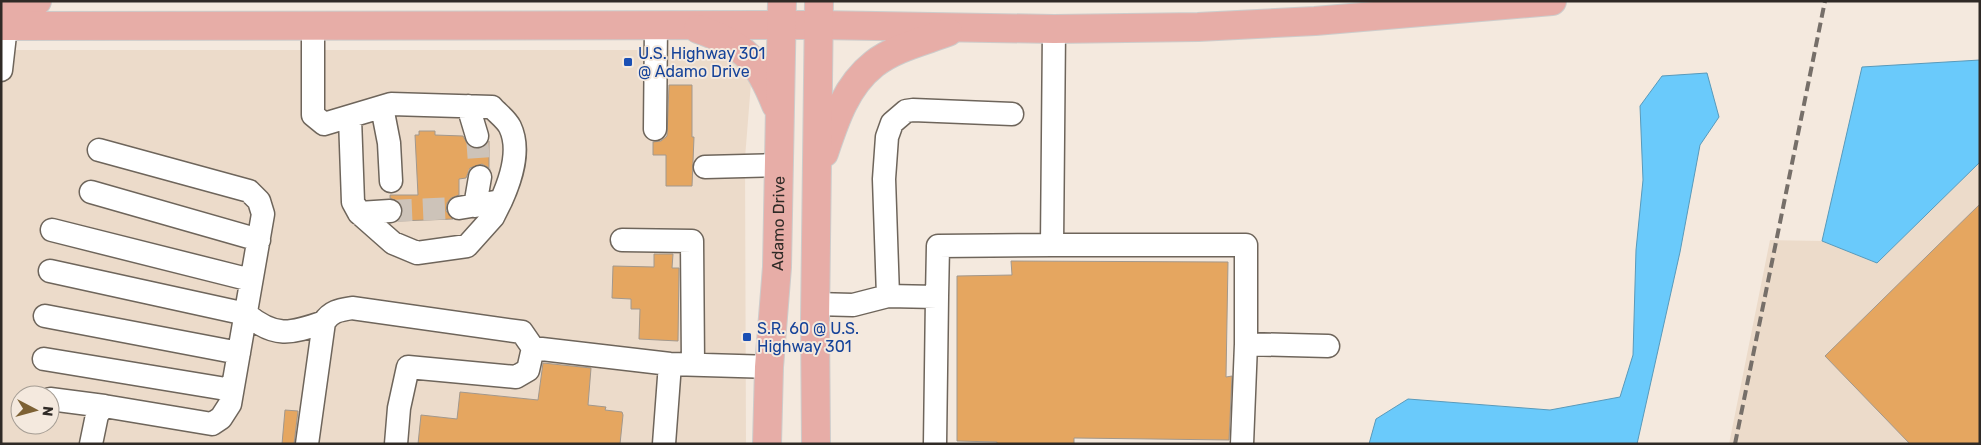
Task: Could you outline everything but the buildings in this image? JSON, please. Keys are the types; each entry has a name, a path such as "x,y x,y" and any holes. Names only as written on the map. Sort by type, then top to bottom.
{"main road":[{"path":"3,19 37,1"},
{"path":"3,19 314,25 685,25 782,13 819,13 961,27 1198,27 1315,21 1552,1"},
{"name":"Adamo Drive","path":"767,444 769,367 777,267 782,13"},
{"path":"816,444 815,304 819,13"},
{"path":"685,25 715,35 750,57 767,82 779,112"},
{"path":"817,173 841,107 859,77 875,62 961,27"}],"lane":[{"path":"1,70 3,19"},
{"path":"314,25 313,115 324,124 350,118 391,104 492,107 509,125 515,144 510,182 493,217 467,246 417,253 393,243 359,213 353,202 350,118"},
{"path":"655,129 656,25"},
{"path":"1052,245 1054,28"},
{"path":"468,106 477,136"},
{"path":"382,107 389,143 391,181"},
{"path":"888,296 884,179 885,150 889,127 899,116 913,110 1012,114"},
{"path":"60,400 117,407 212,424 222,418 230,404 263,214 259,202 249,191 99,150"},
{"path":"705,168 778,165"},
{"path":"480,177 467,207 501,202"},
{"path":"91,192 258,240"},
{"path":"359,213 390,211"},
{"path":"52,230 251,280"},
{"path":"622,240 692,241 693,364"},
{"path":"935,444 938,246 1246,245 1246,344 1242,444"},
{"path":"50,271 246,314 263,328 294,332 324,322"},
{"path":"815,304 853,304 888,296 937,297"},
{"path":"307,444 324,322 329,315 336,311 352,308 522,332 533,348 528,370 516,377 408,367 399,408 396,444"},
{"path":"45,316 239,353"},
{"path":"1246,344 1328,346"},
{"path":"533,348 670,364 769,367"},
{"path":"44,359 232,390"},
{"path":"664,444 670,364"},
{"path":"91,444 97,415 104,406"}],"shaded area":[{"path":"1,50 723,50 751,83 745,158 746,444 1,444"},
{"path":"1980,162 1980,444 1729,444 1770,240 1822,241 1877,263"}],"water":[{"path":"1980,60 1980,162 1877,263 1822,241 1862,67"},
{"path":"1707,73 1719,117 1700,145 1680,252 1637,444 1369,444 1376,419 1408,399 1550,410 1620,397 1633,355 1636,250 1643,180 1640,106 1662,76"}],"tunnel":[{"path":"477,136 480,177"},
{"path":"390,211 459,208"}],"railway":[{"path":"1735,444 1825,1"}],"place":[{"name":"U.S. Highway 301 @ Adamo Drive","path":"628,62"},
{"name":"S.R. 60 @ U.S. Highway 301","path":"747,337"}]}
